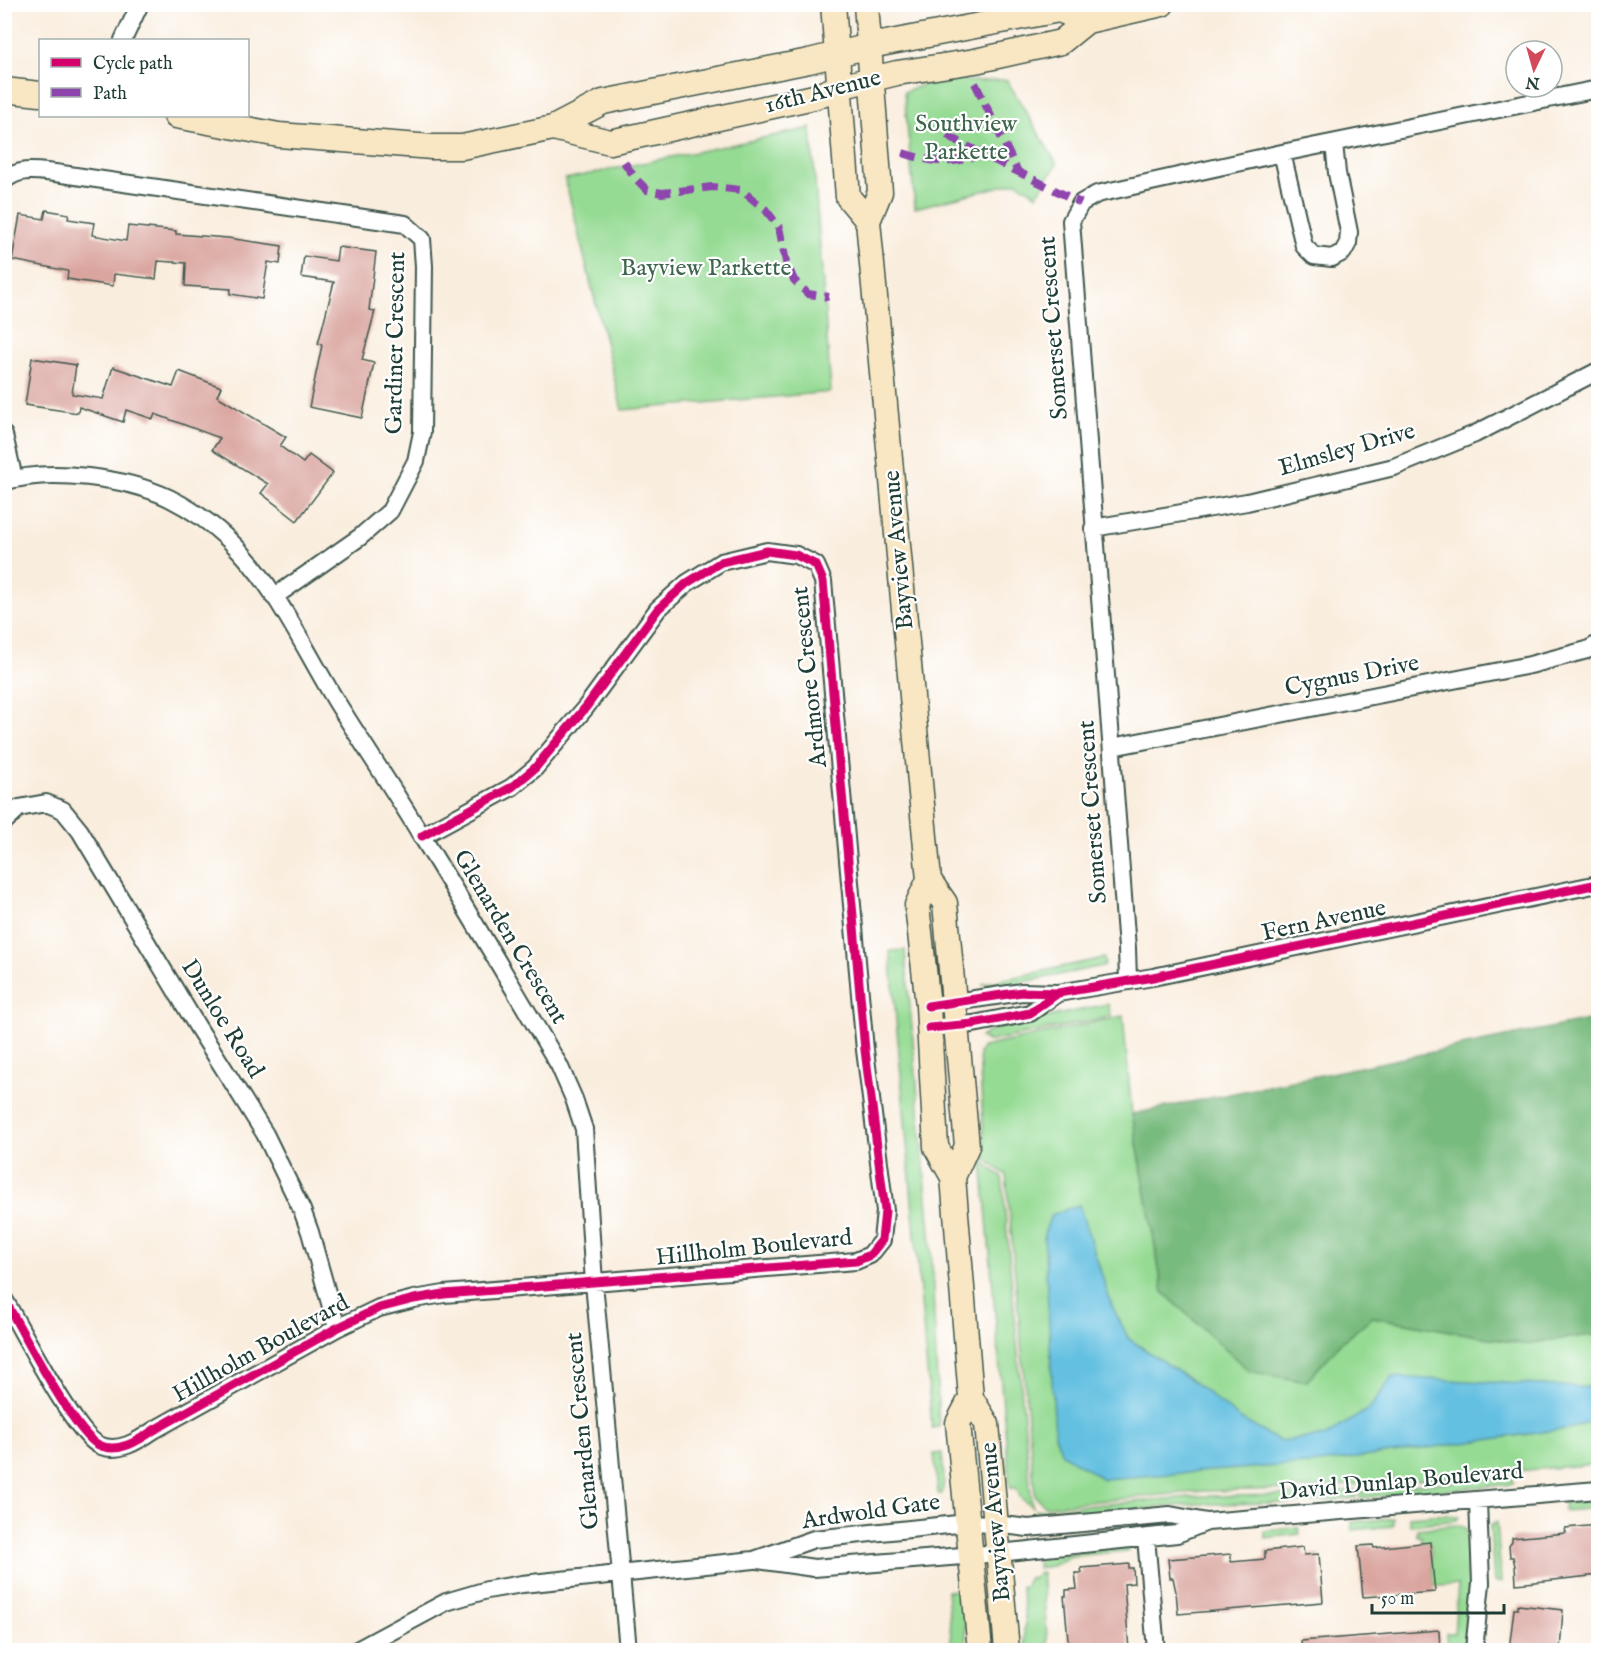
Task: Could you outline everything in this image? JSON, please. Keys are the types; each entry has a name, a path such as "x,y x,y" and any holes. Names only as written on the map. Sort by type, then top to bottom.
{"main road":[{"path":"833,4 848,197 868,221"},
{"name":"Bayview Avenue","path":"866,4 880,192 868,221 929,880 945,903 967,1146 953,1177"},
{"name":"16th Avenue","path":"553,128 610,142 814,97 839,87 872,79 975,61 1060,42 1087,21 1162,4"},
{"name":"16th Avenue","path":"181,117 279,135 432,147 462,147 553,128 603,102 809,61 870,46 1059,10 1087,21"},
{"path":"4,90 39,94"},
{"name":"Bayview Avenue","path":"929,880 917,905 928,1017 936,1147 953,1177 971,1398 987,1424 1007,1650"},
{"name":"Bayview Avenue","path":"971,1398 958,1423 980,1650"}],"street":[{"path":"123,39 140,4"},
{"name":"Somerset Crescent","path":"1128,981 1128,948 1093,528 1071,221 1080,203 1097,194 1282,153 1599,89"},
{"path":"1282,153 1304,246 1314,256 1332,258 1343,252 1348,243 1349,232 1337,173 1334,143"},
{"name":"Gardiner Crescent","path":"4,181 12,174 22,172 55,173 405,224 422,239 424,266 422,432 416,461 390,511 360,537 274,597"},
{"name":"Elmsley Drive","path":"1093,528 1247,502 1394,467 1475,434 1599,371"},
{"path":"4,435 9,481"},
{"name":"Glenarden Crescent","path":"9,481 54,475 91,477 135,487 168,498 228,539 247,559 274,597 335,699 422,836 559,1065 574,1098 584,1129 594,1284 628,1650"},
{"name":"Ardmore Crescent","path":"422,836 512,787 535,768 586,707 658,609 687,583 721,562 767,551 796,555 816,565 822,581 865,1050 885,1211 882,1240 870,1255"},
{"name":"Cygnus Drive","path":"1112,747 1530,665 1587,650 1599,644"},
{"name":"Dunloe Road","path":"4,822 19,808 46,803 63,810 80,831 265,1134 302,1210 337,1328"},
{"name":"Fern Avenue","path":"955,1014 1022,992 1058,993 1128,981 1599,884"},
{"name":"Fern Avenue","path":"928,1017 955,1014 1030,1013 1058,993"},
{"name":"Hillholm Boulevard","path":"4,1299 52,1385 87,1436 99,1446 115,1447 134,1444 154,1430 337,1328 379,1308 414,1299 444,1294 594,1284 856,1261 870,1255"},
{"name":"David Dunlap Boulevard","path":"996,1524 1028,1528 1170,1515 1208,1522 1599,1490"},
{"path":"1474,1650 1482,1584 1478,1501"},
{"name":"David Dunlap Boulevard","path":"970,1555 1177,1534 1208,1522"},
{"name":"Ardwold Gate","path":"754,1560 814,1539 967,1523 996,1524"},
{"path":"1146,1538 1156,1650"},
{"name":"Ardwold Gate","path":"357,1650 446,1602 487,1590 522,1584 754,1560 814,1568 970,1555"}],"green space":[{"name":"Southview Parkette","path":"945,76 969,81 1007,80 1057,164 1037,195 1017,182 915,208 904,92"},
{"name":"Bayview Parkette","path":"811,128 831,392 622,410 565,179"},
{"path":"905,950 931,1243 939,1427 932,1428 890,951"},
{"path":"1104,958 1105,965 1102,966 1005,986 982,984"},
{"path":"1108,1004 1111,1015 1104,1018 991,1041 980,1037 1001,1027"},
{"path":"1123,1016 1132,1114 1163,1292 1306,1382 1342,1341 1373,1317 1523,1344 1598,1334 1598,1464 1303,1489 1205,1491 1045,1506 1035,1496 1006,1175 985,1159 979,1053 983,1047"},
{"path":"1598,1018 1598,1334 1523,1344 1373,1317 1343,1341 1306,1382 1249,1371 1163,1292 1132,1114"},
{"path":"982,1161 1002,1177 1032,1507 1021,1498 1016,1488 1010,1488"},
{"path":"942,1453 944,1481 942,1494 938,1494 934,1454"},
{"path":"1512,1476 1513,1484 1360,1498 1359,1490 1378,1491 1378,1488"},
{"path":"1355,1490 1356,1498 1300,1503 1200,1504 1046,1517 1032,1515 1037,1510 1202,1496 1302,1495"},
{"path":"1598,1500 1598,1508 1564,1511 1563,1503"},
{"path":"1447,1514 1459,1517 1457,1520 1410,1525 1409,1517"},
{"path":"1393,1518 1393,1526 1352,1530 1352,1522"},
{"path":"1497,1522 1501,1582 1494,1582 1490,1526"},
{"path":"1457,1525 1466,1528 1470,1585 1463,1650 1447,1650 1446,1633 1454,1633 1458,1585 1434,1586 1430,1543 1422,1543 1421,1536 1417,1536 1417,1529"},
{"path":"1298,1527 1300,1534 1265,1538 1265,1531"},
{"path":"1124,1545 1130,1548 1127,1551 1071,1556 1052,1566 1038,1568 1037,1560"},
{"path":"1042,1573 1048,1650 1025,1650 1024,1627 1026,1626 1021,1586 1024,1587 1029,1577 1032,1579"},
{"path":"959,1590 963,1599 967,1650 952,1650 947,1591"}],"water":[{"path":"1079,1205 1112,1306 1129,1339 1194,1382 1239,1418 1279,1441 1326,1436 1370,1408 1392,1377 1598,1388 1598,1418 1572,1428 1320,1463 1103,1479 1062,1454 1055,1435 1044,1234 1051,1215"}],"building":[{"path":"46,210 69,214 68,219 94,223 92,235 126,241 128,226 282,246 280,264 268,262 262,299 230,294 231,289 185,286 186,263 158,261 156,279 114,274 113,286 67,279 68,271 12,260 20,215 44,219"},
{"path":"338,247 376,252 369,310 375,311 362,360 374,363 362,418 309,407 322,345 318,344 334,282 301,277 304,256 336,261"},
{"path":"32,358 76,365 72,394 103,399 113,367 173,387 179,371 221,387 217,396 286,437 280,446 303,463 309,455 333,473 297,521 261,493 268,484 212,450 220,438 155,414 153,419 126,410 123,422 79,407 78,413 25,405"},
{"path":"1599,1525 1599,1575 1516,1584 1515,1566 1513,1557 1510,1557 1509,1546 1512,1538 1566,1533 1565,1528"},
{"path":"1430,1542 1435,1592 1363,1597 1358,1546 1373,1545 1374,1548"},
{"path":"1303,1547 1304,1555 1319,1554 1323,1602 1178,1614 1176,1592 1173,1578 1170,1578 1168,1559 1231,1554 1231,1562 1265,1559 1265,1551"},
{"path":"1129,1564 1129,1568 1133,1568 1134,1583 1124,1584 1129,1650 1069,1650 1064,1596 1066,1596 1066,1590 1077,1589 1075,1573 1082,1573 1081,1568"},
{"path":"1518,1605 1563,1610 1560,1650 1509,1650 1514,1609 1518,1609"},
{"path":"1439,1630 1440,1650 1302,1650 1301,1641"}],"marked path":[{"path":"975,83 1018,172"},
{"path":"947,135 982,154"},
{"path":"903,153 942,161 961,160 982,154 1081,203"},
{"path":"624,162 647,190 662,193 712,187 741,190 765,209 779,227 786,262 794,280 808,294 829,297"}],"cycle path":[{"path":"4,1299 48,1378 76,1422 99,1445 113,1448 135,1442 337,1328 379,1308 414,1299 444,1294 856,1261 870,1255 882,1240 885,1211 865,1050 823,581 816,565 796,555 767,551 721,562 687,583 658,609 586,707 535,768 512,787 422,836"},
{"path":"928,1006 1022,992 1058,993 1153,977 1598,884"},
{"path":"929,1028 973,1024 1030,1013 1058,993"}]}
